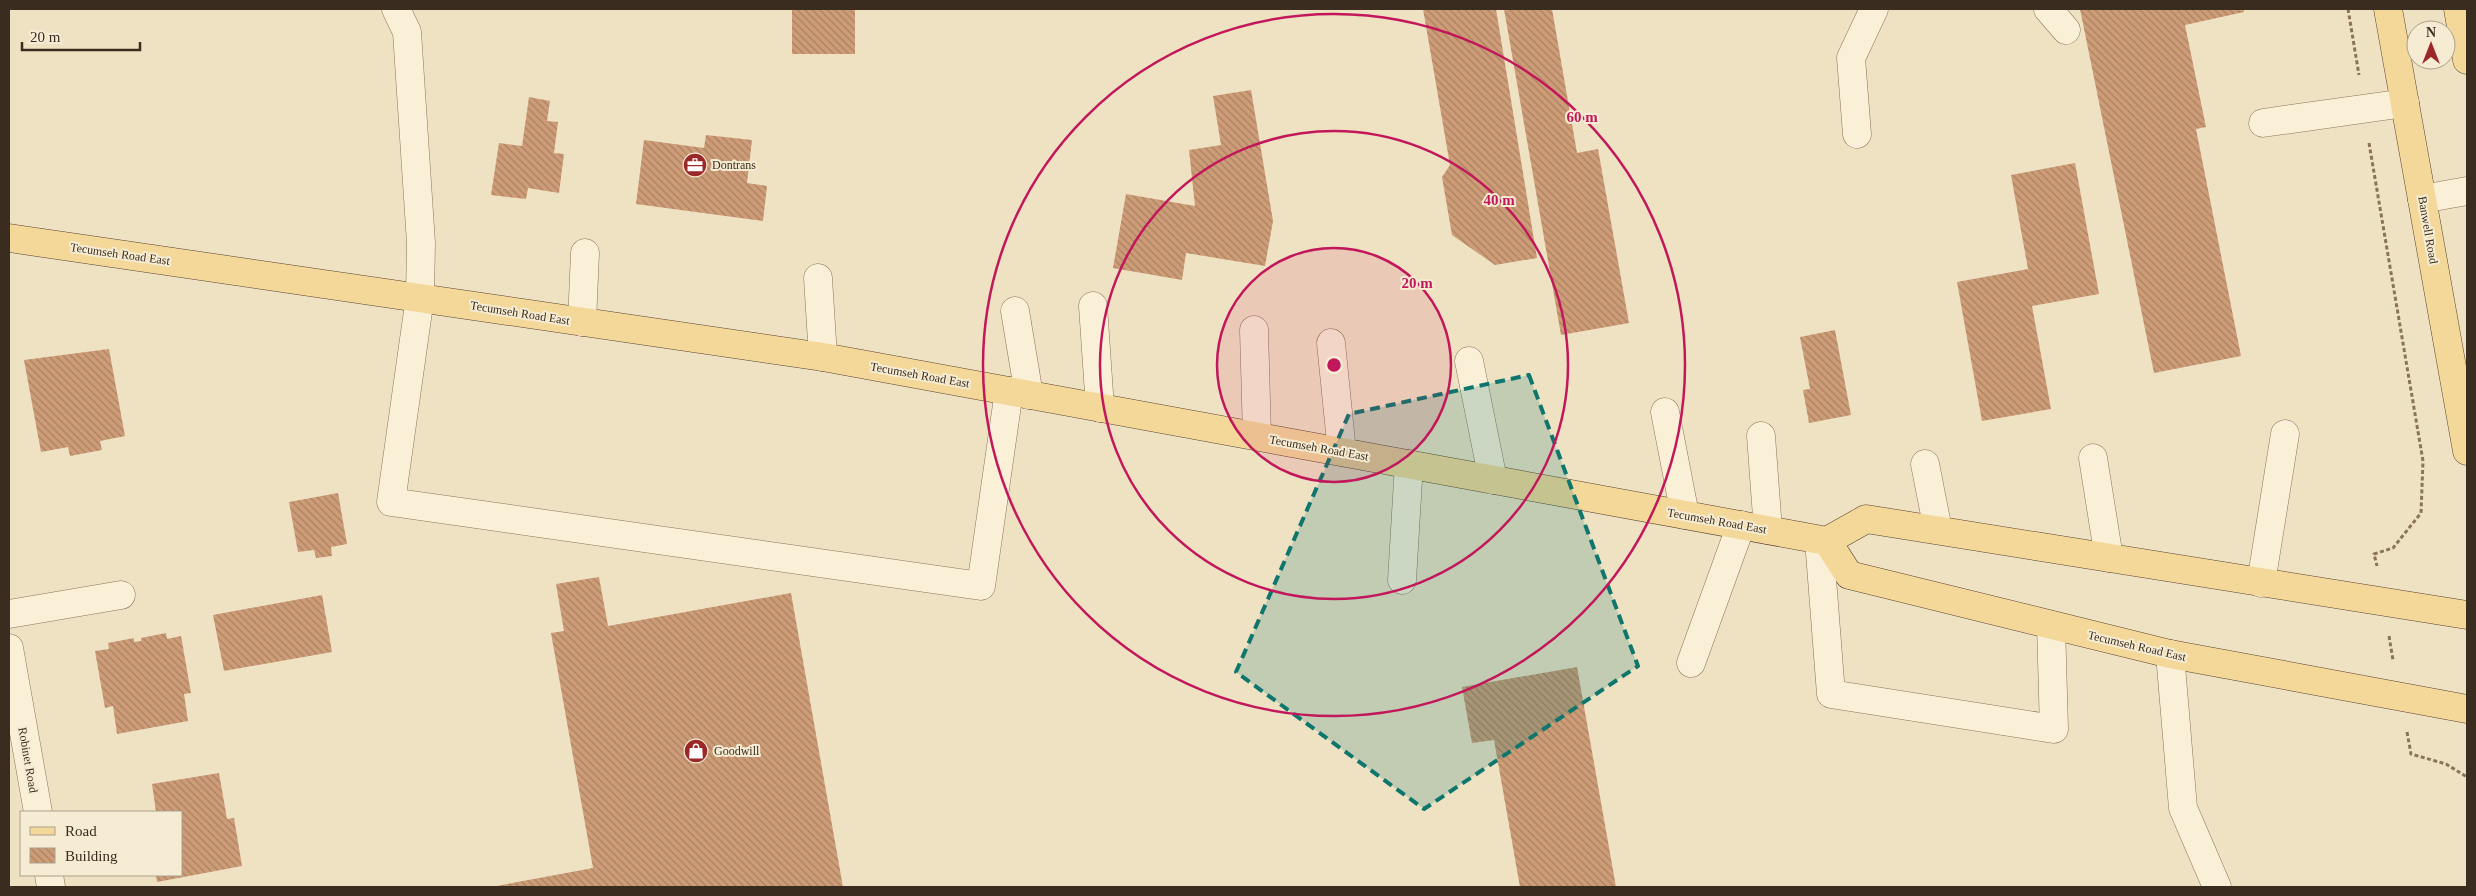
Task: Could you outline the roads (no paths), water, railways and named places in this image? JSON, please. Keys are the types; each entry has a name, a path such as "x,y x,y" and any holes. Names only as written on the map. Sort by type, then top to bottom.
{"main road":[{"name":"Banwell Road","path":"2388,9 2467,451"},
{"path":"2458,9 2467,60"},
{"name":"Tecumseh Road East","path":"9,238 823,357 1823,540 1849,575 2170,654 2467,710"},
{"path":"1823,540 1866,519 2467,615"}],"street":[{"path":"1857,134 1851,58 1874,9"},
{"path":"2048,9 2066,30"},
{"path":"407,16 421,243 420,297 391,502 981,586 1019,393 1015,311"},
{"path":"2263,123 2405,103"},
{"path":"2422,199 2467,191"},
{"path":"582,322 585,252"},
{"path":"818,278 823,357"},
{"path":"1093,306 1100,408"},
{"path":"1254,330 1257,436"},
{"path":"1331,343 1342,452"},
{"path":"1469,361 1493,480"},
{"path":"1666,412 1685,515"},
{"path":"2261,583 2285,434"},
{"path":"1761,436 1768,530"},
{"path":"2093,458 2109,558"},
{"path":"1402,580 1409,464"},
{"path":"1925,464 1938,530"},
{"path":"1690,663 1741,525"},
{"path":"1823,540 1831,694 2054,729 2050,625"},
{"path":"9,614 121,595"},
{"name":"Robinet Road","path":"9,648 38,811"},
{"path":"2170,654 2183,808 2217,887"}],"place":[{"name":"Dontrans","path":"695,165"},
{"name":"Goodwill","path":"696,751"}]}
